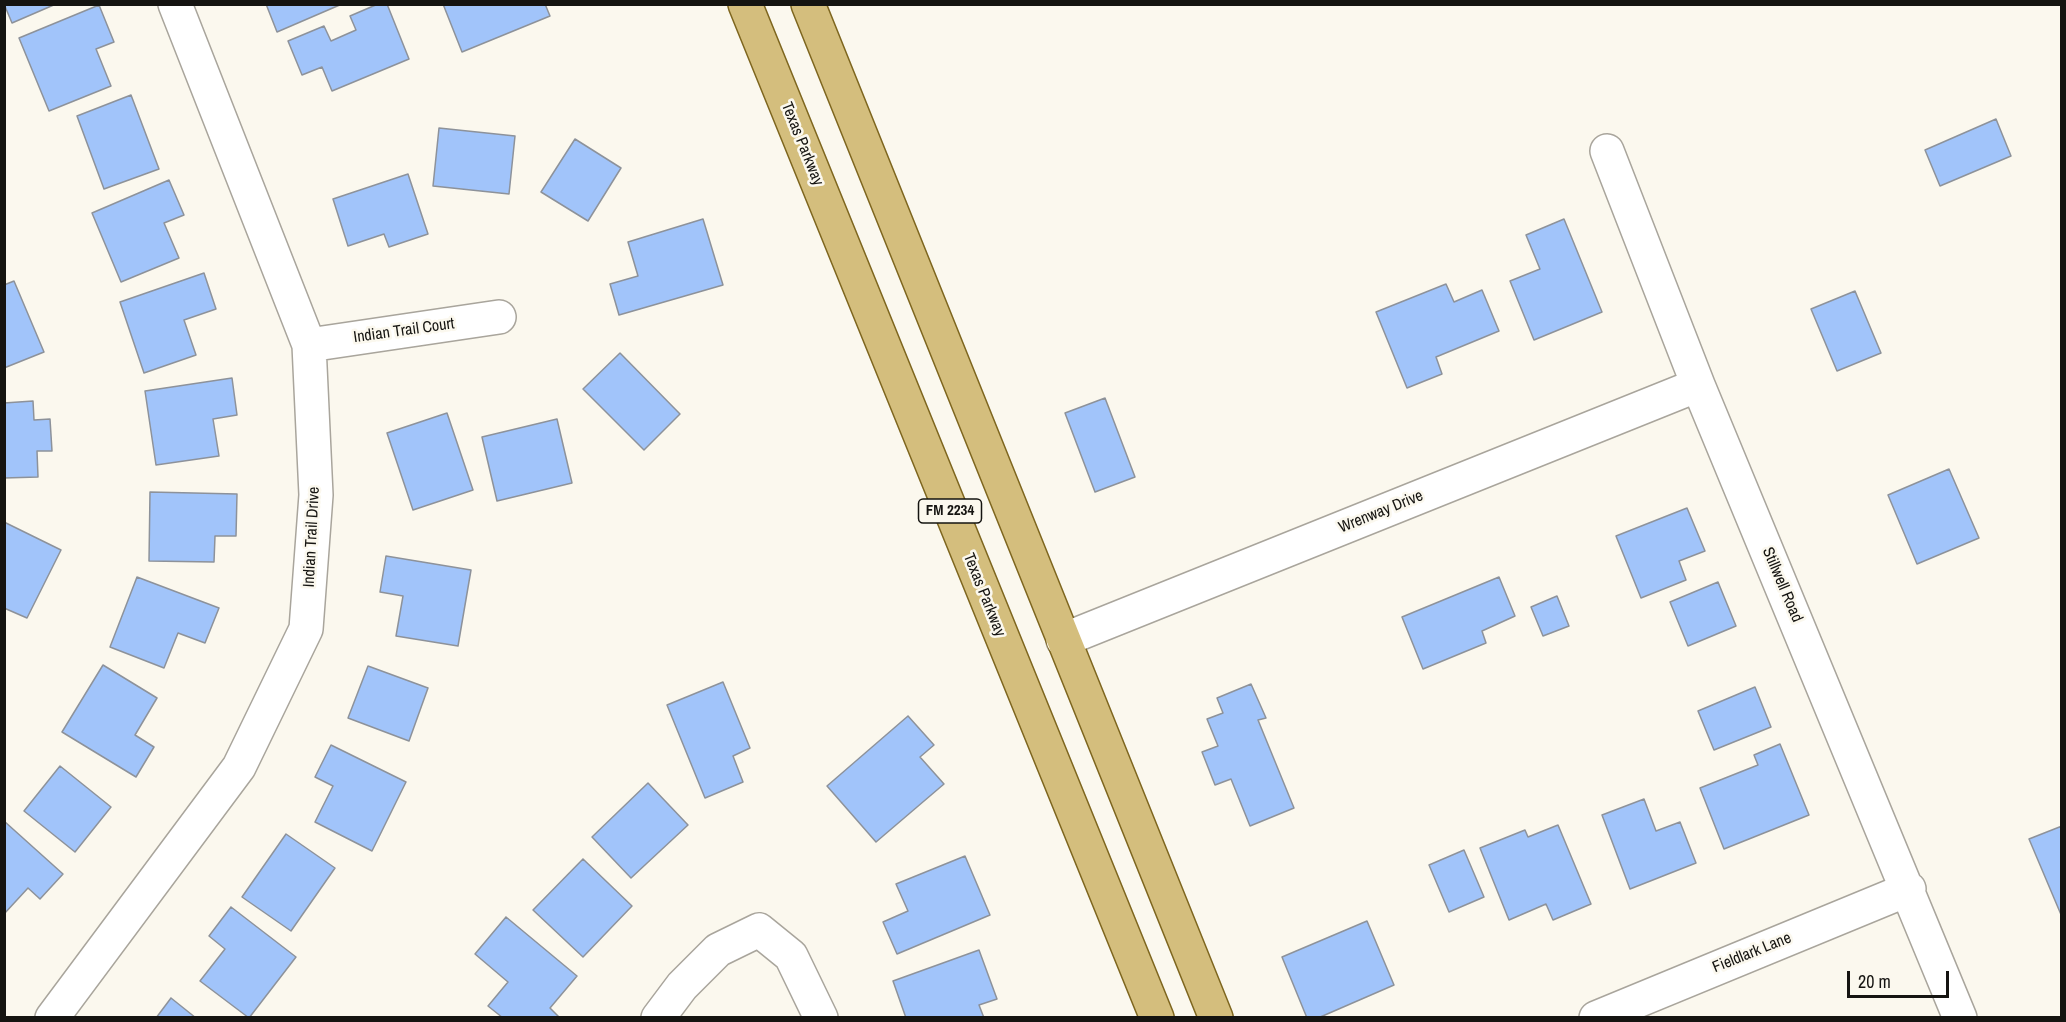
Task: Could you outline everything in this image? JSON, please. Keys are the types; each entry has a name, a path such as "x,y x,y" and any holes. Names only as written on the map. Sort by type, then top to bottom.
{"main road":[{"name":"Texas Parkway","path":"745,4 1157,1017"},
{"name":"FM 2234","path":"808,4 1216,1017"}],"street":[{"name":"Indian Trail Drive","path":"52,1017 239,767 306,629 316,495 309,345 175,4"},
{"name":"Stillwell Road","path":"1607,151 1698,385 1909,889 1960,1017"},
{"name":"Indian Trail Court","path":"309,345 499,317"},
{"name":"Wrenway Drive","path":"1063,640 1698,385"},
{"name":"Fieldlark Lane","path":"1596,1017 1909,889"},
{"path":"658,1017 682,986 718,950 759,930 791,956 821,1017"}],"building":[{"path":"4,4 56,4 12,23"},
{"path":"266,4 342,4 277,32"},
{"path":"378,4 387,4 409,59 332,91 322,67 302,75 288,41 324,26 331,41 356,30 350,16"},
{"path":"443,4 545,4 550,16 462,52"},
{"path":"99,5 114,42 96,49 111,86 49,111 19,38"},
{"path":"131,95 159,169 104,189 77,116"},
{"path":"1996,119 2011,156 1940,186 1925,150"},
{"path":"439,128 515,136 509,194 433,186"},
{"path":"575,139 621,168 588,221 541,192"},
{"path":"408,174 428,234 389,247 384,234 348,246 333,199"},
{"path":"169,180 184,215 164,223 179,258 121,282 92,213"},
{"path":"703,219 723,285 619,315 610,284 638,276 628,242"},
{"path":"1564,219 1602,312 1534,340 1510,281 1540,269 1526,235"},
{"path":"204,273 216,309 184,320 196,355 144,373 120,302"},
{"path":"14,281 44,352 4,368 4,285"},
{"path":"1446,284 1454,302 1482,290 1499,331 1436,357 1442,374 1407,388 1376,312"},
{"path":"1855,291 1881,353 1837,371 1811,309"},
{"path":"620,353 680,414 644,450 583,389"},
{"path":"232,378 237,415 213,419 219,456 156,465 145,391"},
{"path":"1105,398 1135,477 1095,492 1065,413"},
{"path":"33,401 34,420 50,419 52,451 37,451 38,477 4,478 4,403"},
{"path":"447,413 473,490 413,510 387,433"},
{"path":"557,419 572,483 497,501 482,437"},
{"path":"1949,469 1979,538 1917,564 1888,495"},
{"path":"150,492 237,494 236,536 215,536 214,562 149,561"},
{"path":"1687,508 1705,551 1679,561 1686,580 1641,598 1616,536"},
{"path":"4,522 61,550 27,618 4,608"},
{"path":"386,556 471,570 458,646 396,636 403,596 380,592"},
{"path":"137,577 219,608 205,643 178,633 164,668 110,647"},
{"path":"1499,577 1515,616 1482,631 1486,643 1423,669 1402,617"},
{"path":"1718,582 1736,626 1688,646 1670,602"},
{"path":"1557,596 1569,626 1543,636 1531,607"},
{"path":"103,665 157,698 135,735 154,747 136,777 62,732"},
{"path":"368,666 428,688 409,741 348,718"},
{"path":"723,682 750,748 733,756 743,782 705,798 667,705"},
{"path":"1251,684 1266,718 1258,720 1294,808 1250,826 1231,779 1215,785 1202,752 1218,746 1207,719 1223,713 1217,698"},
{"path":"1755,687 1771,727 1714,750 1698,711"},
{"path":"908,716 934,745 920,757 944,784 876,842 827,786"},
{"path":"1780,744 1809,815 1724,849 1700,788 1758,765 1754,755"},
{"path":"331,745 406,782 372,851 315,822 333,786 315,777"},
{"path":"60,766 111,807 75,852 24,811"},
{"path":"648,783 688,825 631,878 592,837"},
{"path":"1644,799 1656,831 1680,822 1696,863 1630,889 1602,815"},
{"path":"4,821 63,874 40,899 28,888 4,914"},
{"path":"1558,825 1591,904 1553,920 1546,904 1509,920 1480,848 1525,830 1528,837"},
{"path":"2062,826 2062,917 2029,839"},
{"path":"286,834 335,868 291,931 242,897"},
{"path":"1464,850 1484,897 1449,912 1429,865"},
{"path":"965,856 990,915 897,954 883,922 908,911 896,884"},
{"path":"583,859 632,906 583,957 533,910"},
{"path":"231,907 296,957 249,1018 200,981 225,949 209,936"},
{"path":"506,917 577,976 550,1008 560,1018 503,1018 488,1006 508,982 475,954"},
{"path":"1367,921 1394,985 1318,1018 1307,1018 1282,957"},
{"path":"979,950 997,999 979,1005 984,1018 906,1018 893,981"},
{"path":"171,998 196,1018 156,1018"}]}
